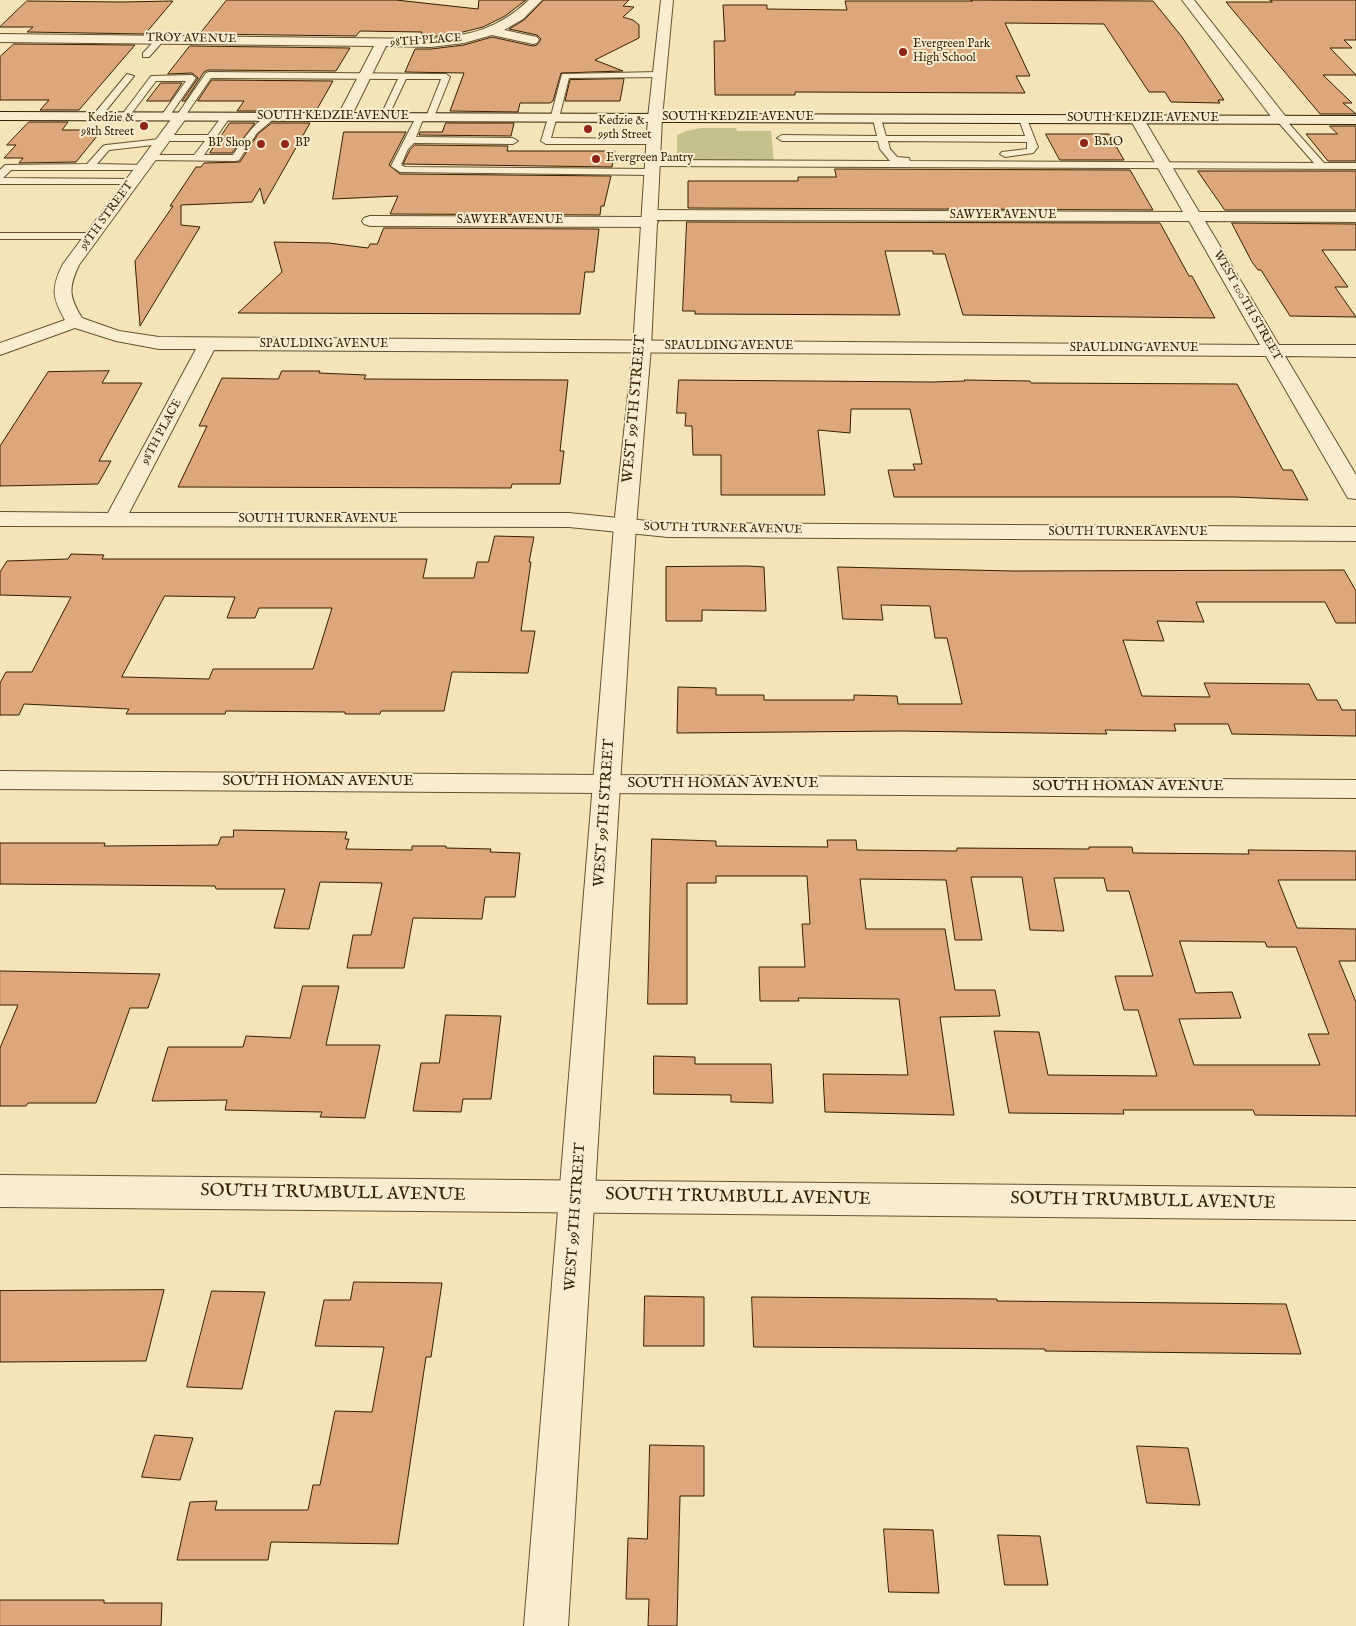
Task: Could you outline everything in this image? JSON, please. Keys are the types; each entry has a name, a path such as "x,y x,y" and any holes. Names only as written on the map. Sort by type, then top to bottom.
{"street":[{"name":"WEST 99TH STREET","path":"546,1626 625,526 642,347 653,148 667,0"},
{"path":"1188,0 1281,120"},
{"path":"513,1 534,1"},
{"name":"98TH PLACE","path":"344,117 381,44 431,43 475,37 493,32 516,18 534,1"},
{"name":"98TH PLACE","path":"493,32 534,40"},
{"name":"TROY AVENUE","path":"0,38 161,39 381,44"},
{"name":"SOUTH KEDZIE AVENUE","path":"0,116 554,118 653,148 779,118 1356,120"},
{"name":"98TH STREET","path":"75,322 64,302 61,284 72,264 163,139 172,116"},
{"name":"WEST 100TH STREET","path":"1137,120 1356,493"},
{"name":"SAWYER AVENUE","path":"370,221 650,218 1356,217"},
{"path":"0,349 75,322"},
{"name":"SPAULDING AVENUE","path":"75,322 116,336 159,343 1356,351"},
{"name":"98TH PLACE","path":"114,520 208,344"},
{"name":"SOUTH TURNER AVENUE","path":"0,519 569,520 668,530 1356,534"},
{"name":"SOUTH HOMAN AVENUE","path":"0,780 1356,789"},
{"name":"SOUTH TRUMBULL AVENUE","path":"0,1191 1356,1204"}],"lane":[{"path":"146,55 161,39"},
{"path":"172,116 209,75 446,77 425,117 408,145 404,147 396,166 403,170 653,148"},
{"path":"659,75 565,76 546,141 653,148 1356,166"},
{"path":"97,116 130,76"},
{"path":"384,117 403,76"},
{"path":"125,116 154,78 192,78 172,116"},
{"path":"197,158 226,117"},
{"path":"0,176 8,167 90,167 197,158 236,158 254,131 272,117"},
{"path":"779,118 784,149"},
{"path":"877,119 883,150 894,160 1038,161 1071,156 1162,161"},
{"path":"991,154 1020,154 1030,151 1033,147 1023,119"},
{"path":"1281,120 1321,165"},
{"path":"90,167 106,148 163,139 210,138"},
{"path":"782,138 1030,139"},
{"path":"410,140 513,141"},
{"path":"883,150 916,153"},
{"path":"0,181 132,182"},
{"path":"0,236 92,236"}],"shaded area":[{"path":"701,128 771,131 774,162 677,161 677,135"}],"building":[{"path":"227,0 396,0 478,9 479,0 526,0 505,16 483,27 431,37 420,37 422,32 360,31 356,36 200,34"},
{"path":"544,0 629,0 623,6 634,7 623,17 633,20 639,25 639,38 595,60 623,71 561,73 553,101 550,103 520,103 518,112 450,111 464,73 405,72 415,49 464,45 492,37 533,46 537,45 541,39 537,35 509,29 524,20"},
{"path":"1270,0 1356,0 1356,40 1344,40 1352,48 1330,48 1356,75 1323,75 1352,103 1343,103 1356,114 1320,114 1226,2 1272,2"},
{"path":"27,1 173,1 145,34 27,32 33,27 0,27"},
{"name":"Evergreen Park High School","path":"845,1 1153,1 1182,37 1224,100 1218,100 1220,103 1171,102 1165,92 1149,92 1104,24 1005,23 1030,76 1016,76 1025,93 795,92 795,95 715,95 714,41 725,41 723,5 767,5 767,9 847,10"},
{"path":"14,44 135,45 79,110 40,110 49,100 0,100 0,57"},
{"path":"190,46 350,48 336,71 208,70 204,72 185,101 182,101 198,78 192,73 168,74"},
{"path":"624,79 620,101 565,101 570,80"},
{"path":"212,80 333,81 316,111 237,111 244,101 198,101"},
{"path":"161,83 182,83 170,101 147,101"},
{"path":"29,122 68,122 62,130 102,130 76,162 19,163 23,158 4,158 16,145 7,145"},
{"path":"230,123 255,123 232,153 210,153"},
{"path":"272,123 310,123 264,204 260,188 252,202 181,205 181,225 200,227 140,326 135,261 173,206 170,206 196,167 201,167 204,163 240,162 258,134"},
{"path":"446,123 514,123 511,136 419,135 420,132 442,132"},
{"path":"1330,126 1356,126 1356,161 1328,161 1306,134 1337,134"},
{"path":"344,132 406,132 389,165 400,174 611,176 600,215 390,214 398,196 333,199"},
{"name":"BMO","path":"1046,134 1109,134 1124,160 1060,160"},
{"path":"415,145 508,146 507,151 615,151 612,167 403,164 410,150"},
{"path":"835,169 1130,170 1153,210 688,208 688,181 798,181 798,177 836,177"},
{"path":"1198,171 1356,171 1356,210 1225,210"},
{"path":"687,222 1160,223 1215,318 963,315 945,254 933,254 933,251 885,251 900,315 695,314 695,311 683,311"},
{"path":"1232,223 1356,224 1356,250 1322,250 1348,287 1335,287 1356,317 1290,316 1261,270 1258,270 1252,262"},
{"path":"384,228 599,229 594,272 585,272 580,314 238,313 282,272 274,242 329,243 368,248 370,244 377,244"},
{"path":"109,371 102,383 142,383 99,461 111,461 98,484 0,486 0,446 48,372"},
{"path":"282,371 320,371 319,373 366,375 364,379 568,380 560,451 564,451 560,484 512,484 511,488 178,487 207,426 199,426 222,378 278,379"},
{"path":"679,380 932,382 964,380 1030,381 1031,383 1237,384 1283,470 1292,470 1308,500 1234,497 894,497 888,470 915,470 913,464 922,464 910,409 851,409 850,433 818,430 825,495 721,495 721,455 693,455 692,426 685,426 686,413 677,413"},
{"path":"495,536 534,537 529,562 531,562 521,631 535,631 528,673 452,672 444,711 381,711 380,714 226,711 225,714 126,714 129,709 24,704 19,715 0,715 0,683 6,672 32,672 71,597 0,595 0,572 7,561 68,559 71,554 104,555 102,559 427,559 423,578 474,578 477,562 488,562","holes":["165,596 235,597 227,618 255,618 259,608 332,608 313,669 213,669 209,679 122,677"]},
{"path":"666,567 764,567 766,611 702,610 702,621 666,621"},
{"path":"838,567 1013,571 1344,570 1356,591 1356,623 1336,623 1325,602 1196,602 1204,622 1157,621 1164,641 1123,640 1142,696 1210,697 1204,683 1309,684 1317,700 1337,700 1342,710 1356,710 1356,736 1232,734 1228,724 1174,724 1176,731 1105,730 1107,734 902,731 677,733 678,687 716,688 716,695 764,695 764,700 854,700 854,695 897,696 898,704 962,704 947,638 935,638 930,606 881,605 883,620 843,619"},
{"path":"234,830 347,832 345,839 349,839 346,849 412,850 412,846 446,846 446,848 491,849 490,852 520,853 515,897 485,897 482,919 413,918 404,968 347,968 353,935 371,935 382,883 320,882 309,929 274,928 285,889 216,889 215,886 0,884 0,843 105,843 104,846 218,845 221,837 233,837"},
{"path":"652,839 716,841 716,846 828,847 827,840 856,840 857,850 957,851 957,848 1089,849 1089,847 1132,847 1133,853 1249,854 1248,850 1356,851 1356,880 1278,880 1297,928 1356,929 1356,961 1339,961 1356,1002 1356,1116 1255,1115 1253,1110 1123,1110 1124,1114 1009,1113 994,1031 1039,1032 1048,1075 1157,1076 1138,1010 1124,1010 1115,976 1153,976 1129,891 1107,891 1104,878 1054,878 1064,931 1030,930 1022,877 971,877 982,940 955,940 946,880 860,879 866,929 945,929 955,990 995,990 1000,1016 940,1017 954,1115 825,1112 823,1074 908,1075 899,999 798,998 799,1001 760,1001 759,967 805,967 802,924 810,924 807,876 716,876 716,883 687,883 687,1004 648,1004","holes":["1180,941 1265,942 1267,947 1296,947 1329,1034 1308,1034 1320,1065 1194,1065 1179,1019 1241,1018 1232,992 1196,993"]},
{"path":"0,971 160,974 148,1008 130,1008 96,1103 28,1103 26,1106 0,1106 0,1048 18,1005 0,1005"},
{"path":"303,986 339,986 326,1045 380,1045 365,1118 320,1117 322,1112 225,1110 227,1100 152,1101 168,1047 243,1047 246,1036 290,1038"},
{"path":"446,1015 501,1016 491,1099 463,1099 461,1112 413,1111 421,1063 439,1063"},
{"path":"654,1056 695,1057 695,1064 771,1064 773,1103 731,1102 731,1095 654,1094"},
{"path":"354,1282 442,1283 431,1357 426,1357 398,1544 271,1542 268,1560 177,1560 190,1502 217,1501 215,1510 308,1510 313,1485 320,1485 335,1411 372,1412 384,1347 315,1346 324,1300 350,1300"},
{"path":"164,1290 146,1361 0,1362 0,1291"},
{"path":"212,1291 265,1292 242,1389 187,1387"},
{"path":"645,1296 704,1297 704,1346 644,1346"},
{"path":"752,1297 1286,1304 1301,1354 1045,1351 1045,1349 754,1347"},
{"path":"155,1435 193,1438 180,1480 142,1477"},
{"path":"650,1445 704,1446 704,1496 680,1496 677,1626 648,1626 649,1599 626,1599 628,1538 647,1539"},
{"path":"1137,1446 1188,1448 1200,1505 1147,1503"},
{"path":"884,1529 933,1530 939,1593 889,1592"},
{"path":"998,1535 1040,1536 1048,1585 1005,1585"},
{"path":"0,1600 104,1600 104,1603 162,1603 161,1626 0,1626"}],"place":[{"name":"Evergreen Park High School","path":"903,52"},
{"name":"Kedzie & 98th Street","path":"144,126"},
{"name":"Kedzie & 99th Street","path":"588,129"},
{"name":"BMO","path":"1084,143"},
{"name":"BP Shop","path":"261,144"},
{"name":"BP","path":"285,144"},
{"name":"Evergreen Pantry","path":"596,159"}]}
